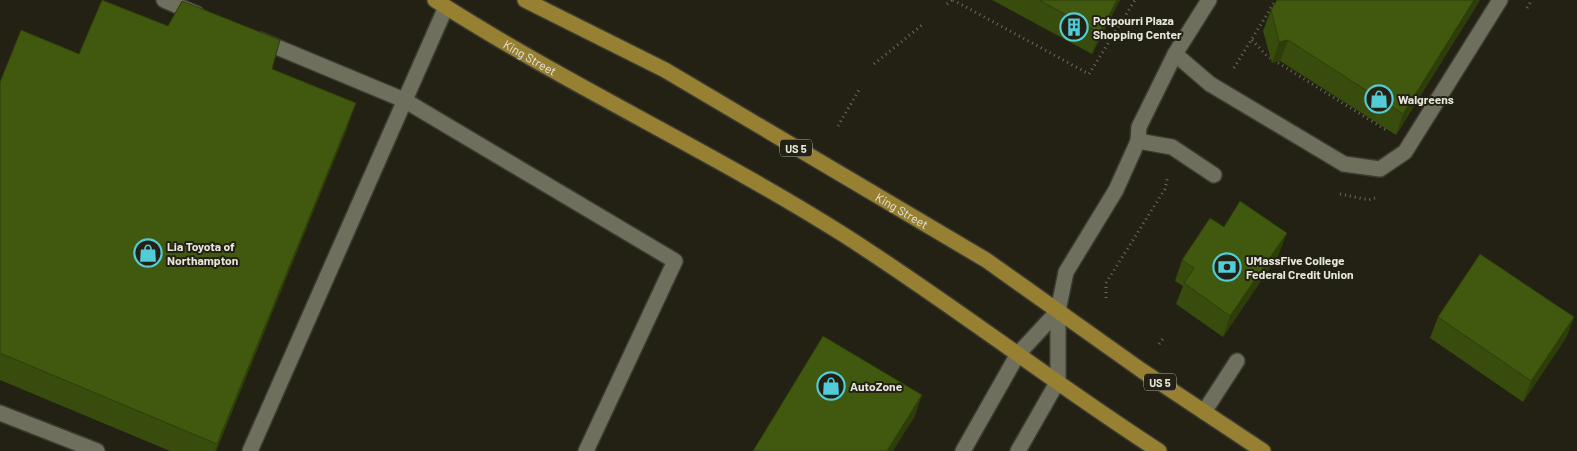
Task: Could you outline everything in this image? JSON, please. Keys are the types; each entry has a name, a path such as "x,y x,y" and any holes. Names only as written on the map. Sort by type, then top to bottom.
{"main road":[{"name":"King Street","path":"525,0 665,70 986,260 1058,312 1263,451"},
{"name":"King Street","path":"440,4 828,226 966,316 1159,451"}],"lane":[{"path":"164,0 210,19"},
{"path":"1018,451 1058,382 1058,312 1066,272 1116,190 1138,141 1140,127 1175,54 1209,0"},
{"path":"1175,54 1210,84 1344,164 1380,169 1405,152 1500,0"},
{"path":"250,451 404,100 440,4"},
{"path":"247,35 404,100 675,261 586,451"},
{"path":"1138,141 1172,147 1214,175"},
{"path":"963,451 1018,354 1058,312"},
{"path":"1204,412 1236,361"},
{"path":"0,413 97,451"}],"path":[{"path":"947,4 952,0 1089,74 1135,0"},
{"path":"1231,73 1276,0"},
{"path":"874,64 922,25"},
{"path":"1252,40 1267,56 1409,145"},
{"path":"838,126 859,90"},
{"path":"1106,298 1106,283 1165,189 1168,176"},
{"path":"1158,344 1165,336"}],"building":[{"name":"Lia Toyota of Northampton","path":"102,0 168,26 182,1 280,40 272,69 356,103 217,444 0,353 0,82 21,30 79,54"},
{"path":"1039,0 1117,0 1100,33"},
{"name":"Walgreens","path":"1277,0 1474,0 1403,114 1288,40 1279,42 1271,10"},
{"name":"UMassFive College Federal Credit Union","path":"1240,201 1287,233 1230,316 1184,283 1194,268 1182,260 1210,218 1224,227"},
{"path":"1480,254 1574,317 1531,381 1438,317"},
{"name":"AutoZone","path":"823,336 922,395 887,451 753,451"}],"place":[{"name":"Potpourri Plaza Shopping Center","path":"1074,27"},
{"name":"Walgreens","path":"1379,99"},
{"name":"Lia Toyota of Northampton","path":"148,253"},
{"name":"UMassFive College Federal Credit Union","path":"1227,267"},
{"name":"AutoZone","path":"831,386"}]}
